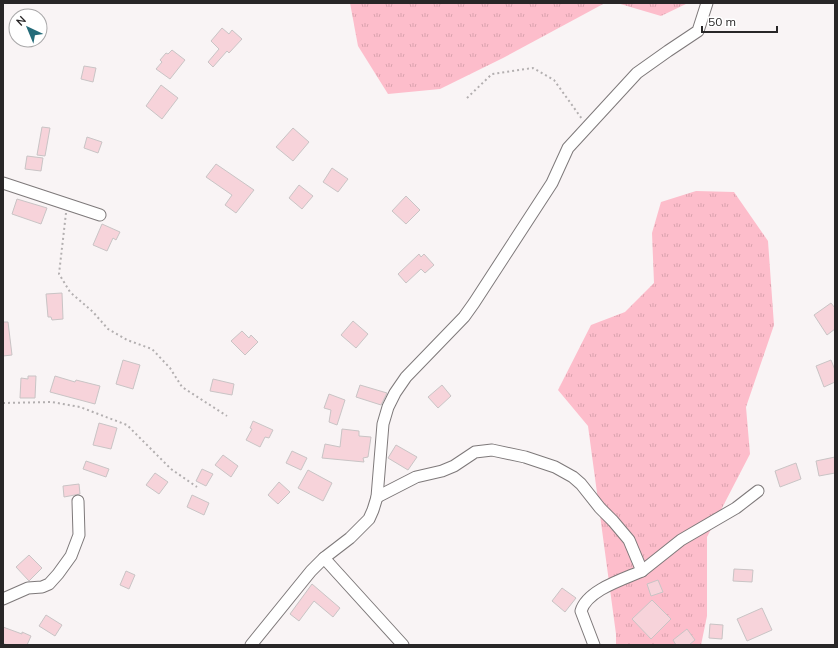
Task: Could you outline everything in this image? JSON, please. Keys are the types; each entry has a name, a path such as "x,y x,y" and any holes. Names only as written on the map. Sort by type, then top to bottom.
{"street":[{"path":"251,645 311,571 324,558 361,528 369,519 376,497 383,424 388,406 406,377 464,317 552,183 568,148 637,73 668,50 698,31 707,3"},
{"path":"3,183 100,215"},
{"path":"376,497 416,477 442,471 454,466 475,452 492,450 525,457 555,467 573,477 581,484 629,540 642,571"},
{"path":"594,645 581,611 587,600 597,592 613,583 642,571 681,540 736,508 758,491"},
{"path":"3,598 28,588 42,587 49,584 58,574 71,556 80,535 78,501"},
{"path":"324,558 403,645"}],"path":[{"path":"467,98 492,74 533,68 554,80 587,127"},
{"path":"67,204 59,274 70,292 108,329 127,340 152,349 170,368 182,387 227,416"},
{"path":"3,403 52,402 80,406 127,424 171,468 197,487"}],"green space":[{"path":"350,3 605,3 503,58 440,89 388,94 358,46"},
{"path":"617,3 688,3 661,16"},
{"path":"696,191 734,192 768,241 774,325 746,407 750,454 707,537 707,616 701,645 616,645 616,634 588,426 558,390 591,325 625,312 654,283 652,233 661,202"}],"building":[{"path":"222,28 229,34 232,30 242,39 229,53 227,51 213,67 208,62 219,49 211,41"},
{"path":"172,50 185,60 170,79 156,69 162,62 160,60 166,53 168,54"},
{"path":"84,66 96,68 93,82 81,79"},
{"path":"161,85 178,98 162,119 146,106"},
{"path":"42,127 50,128 45,156 37,155"},
{"path":"293,128 309,142 293,161 276,147"},
{"path":"87,137 102,142 98,153 84,148"},
{"path":"27,156 43,158 41,171 25,169"},
{"path":"216,164 254,190 236,213 225,205 232,195 206,177"},
{"path":"332,168 348,179 338,192 323,182"},
{"path":"299,185 313,196 302,209 289,198"},
{"path":"406,196 420,210 406,224 392,211"},
{"path":"17,199 47,208 41,224 12,214"},
{"path":"102,224 120,232 116,240 113,238 107,251 93,245"},
{"path":"419,254 421,257 424,254 434,265 425,273 421,269 406,283 398,274"},
{"path":"62,293 63,319 52,320 51,317 48,317 46,294"},
{"path":"831,303 835,308 835,329 827,335 814,315"},
{"path":"353,321 368,334 356,348 341,335"},
{"path":"3,322 8,322 12,355 3,356"},
{"path":"242,331 249,338 251,335 258,342 245,355 231,341"},
{"path":"123,360 140,365 133,389 116,384"},
{"path":"831,360 835,370 835,382 824,387 816,366"},
{"path":"28,376 36,376 35,398 20,398 21,378 28,379"},
{"path":"55,376 75,382 76,380 100,386 95,404 50,392"},
{"path":"213,379 234,384 232,395 210,391"},
{"path":"360,385 387,393 381,405 356,397"},
{"path":"442,385 451,396 438,408 428,397"},
{"path":"329,394 345,400 337,425 329,422 331,410 324,408"},
{"path":"253,421 273,430 269,438 265,437 260,447 246,440 252,429 250,428"},
{"path":"99,423 117,428 111,449 93,445"},
{"path":"342,429 359,431 359,436 371,437 368,457 363,458 364,462 322,458 325,444 340,447"},
{"path":"396,445 417,457 408,470 388,458"},
{"path":"292,451 307,458 301,470 286,463"},
{"path":"223,455 238,466 231,477 215,465"},
{"path":"835,457 835,473 819,476 816,461"},
{"path":"86,461 109,469 106,477 83,469"},
{"path":"796,463 801,479 780,487 775,471"},
{"path":"202,469 213,474 206,486 196,481"},
{"path":"308,470 332,483 323,501 298,488"},
{"path":"155,473 168,482 159,494 146,485"},
{"path":"279,482 290,492 278,504 268,495"},
{"path":"79,484 80,494 64,497 63,486"},
{"path":"192,495 209,503 204,515 187,507"},
{"path":"29,555 42,568 29,581 16,567"},
{"path":"734,569 753,570 752,582 733,581"},
{"path":"126,571 135,575 129,589 120,585"},
{"path":"658,580 663,592 651,596 647,584"},
{"path":"312,584 340,608 333,617 314,601 299,621 290,614"},
{"path":"562,588 576,598 565,612 552,601"},
{"path":"652,600 671,619 651,639 632,619"},
{"path":"762,608 772,630 747,641 737,619"},
{"path":"46,615 62,625 55,636 39,626"},
{"path":"710,624 723,625 722,639 709,638"},
{"path":"3,627 31,636 27,645 7,645 3,643"},
{"path":"687,629 695,640 689,645 676,645 673,640"}]}
